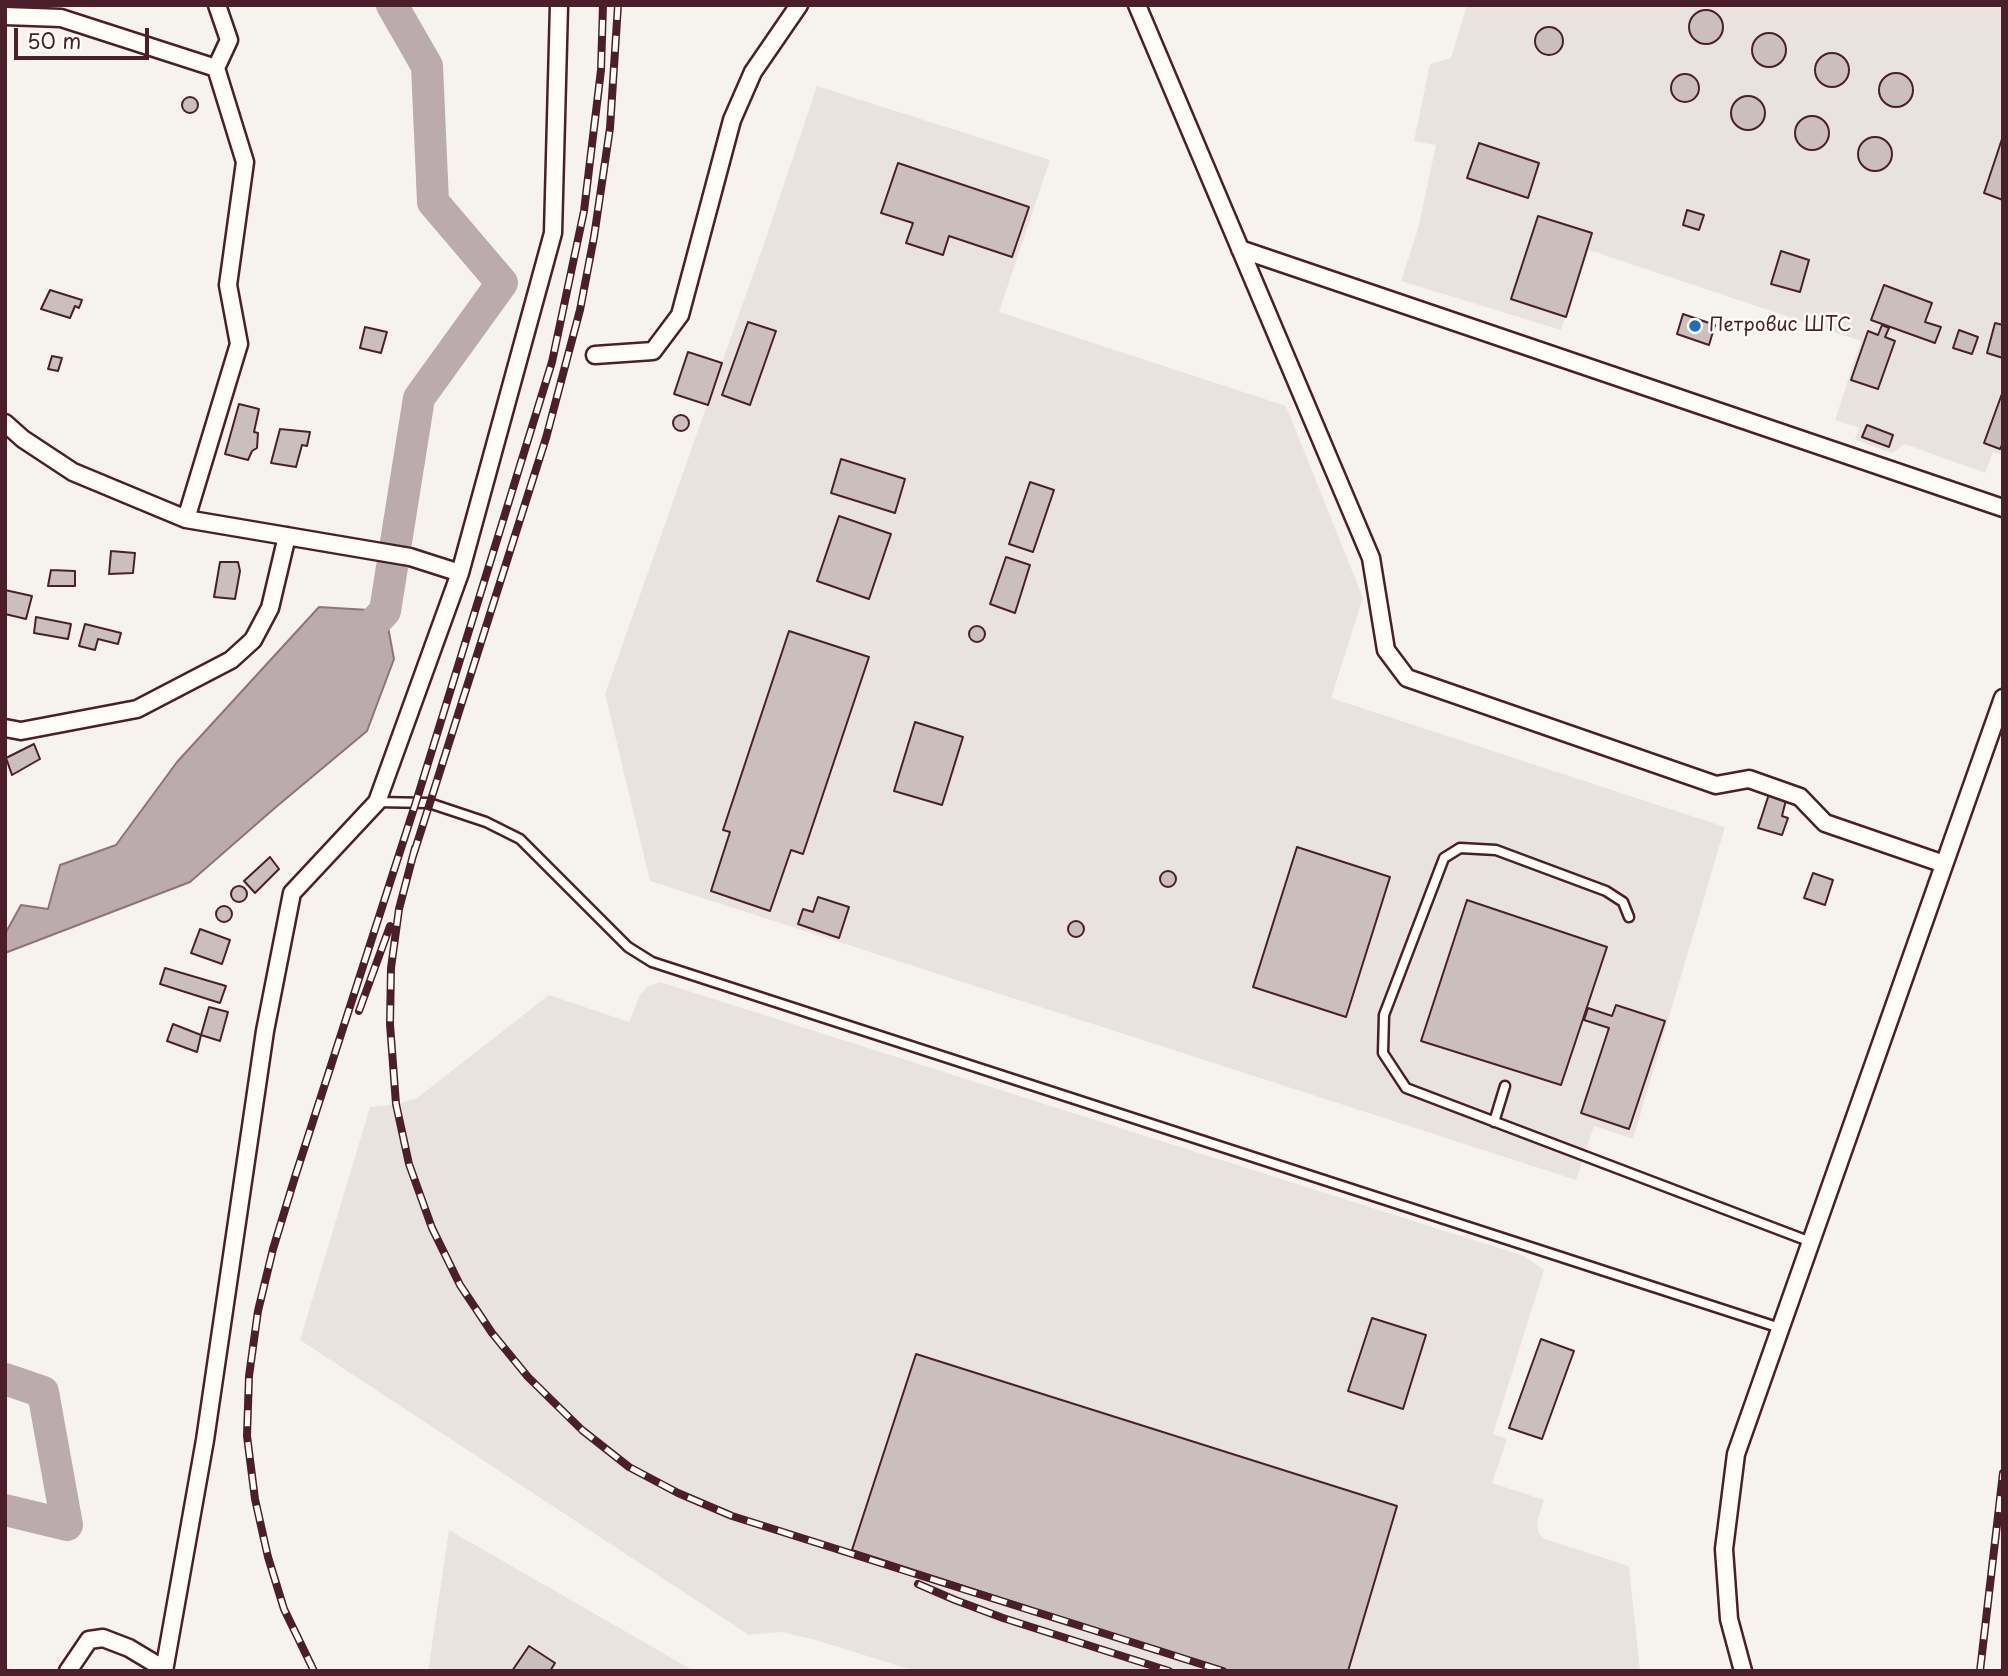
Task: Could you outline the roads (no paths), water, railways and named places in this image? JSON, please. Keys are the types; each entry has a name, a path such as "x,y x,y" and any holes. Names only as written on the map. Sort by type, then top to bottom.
{"street":[{"path":"186,519 239,344 228,285 245,162 216,68 229,40 217,5"},
{"path":"68,1671 89,1640 103,1638 129,1648 164,1670 205,1440 265,1031 292,893 377,802 460,573 553,233 559,5"},
{"path":"595,355 653,351 680,315 733,120 753,72 799,5"},
{"path":"1137,5 1371,558 1386,650 1407,678 1716,785 1749,779 1800,797 1825,823 1944,864"},
{"path":"5,16 61,19 216,68"},
{"path":"1240,249 2003,508"},
{"path":"5,423 23,439 73,472 186,519 410,557 460,573"},
{"path":"5,728 21,731 137,709 230,660 253,640 270,608 287,536"},
{"path":"1743,1671 1729,1619 1724,1549 1736,1454 2003,698"}],"lane":[{"path":"377,802 429,803 486,822 520,839 628,947 652,962 1780,1328"},
{"path":"1629,917 1623,902 1606,891 1496,850 1460,848 1444,858 1384,1015 1383,1053 1406,1088 1811,1242"},
{"path":"1494,1122 1505,1086"}],"waterway":[{"path":"357,641 385,611 419,398 502,283 433,202 427,66 392,5"},
{"path":"5,1379 43,1392 67,1525 5,1510"}],"railway":[{"path":"314,1671 284,1609 268,1557 255,1499 247,1436 249,1376 258,1311 295,1177 416,802 552,362 584,211 601,70 603,5"},
{"path":"413,856 546,438 580,310 610,128 618,5"},
{"path":"415,848 399,909 391,968 390,1024 396,1104 409,1164 432,1228 460,1285 492,1333 528,1377 582,1430 629,1467 678,1493 732,1516 1223,1671"},
{"path":"359,1011 390,926"},
{"path":"1980,1671 2003,1473"},
{"path":"918,1584 1003,1618 1169,1671"}],"place":[{"name":"Петровис ШТС","path":"1695,326"}]}
